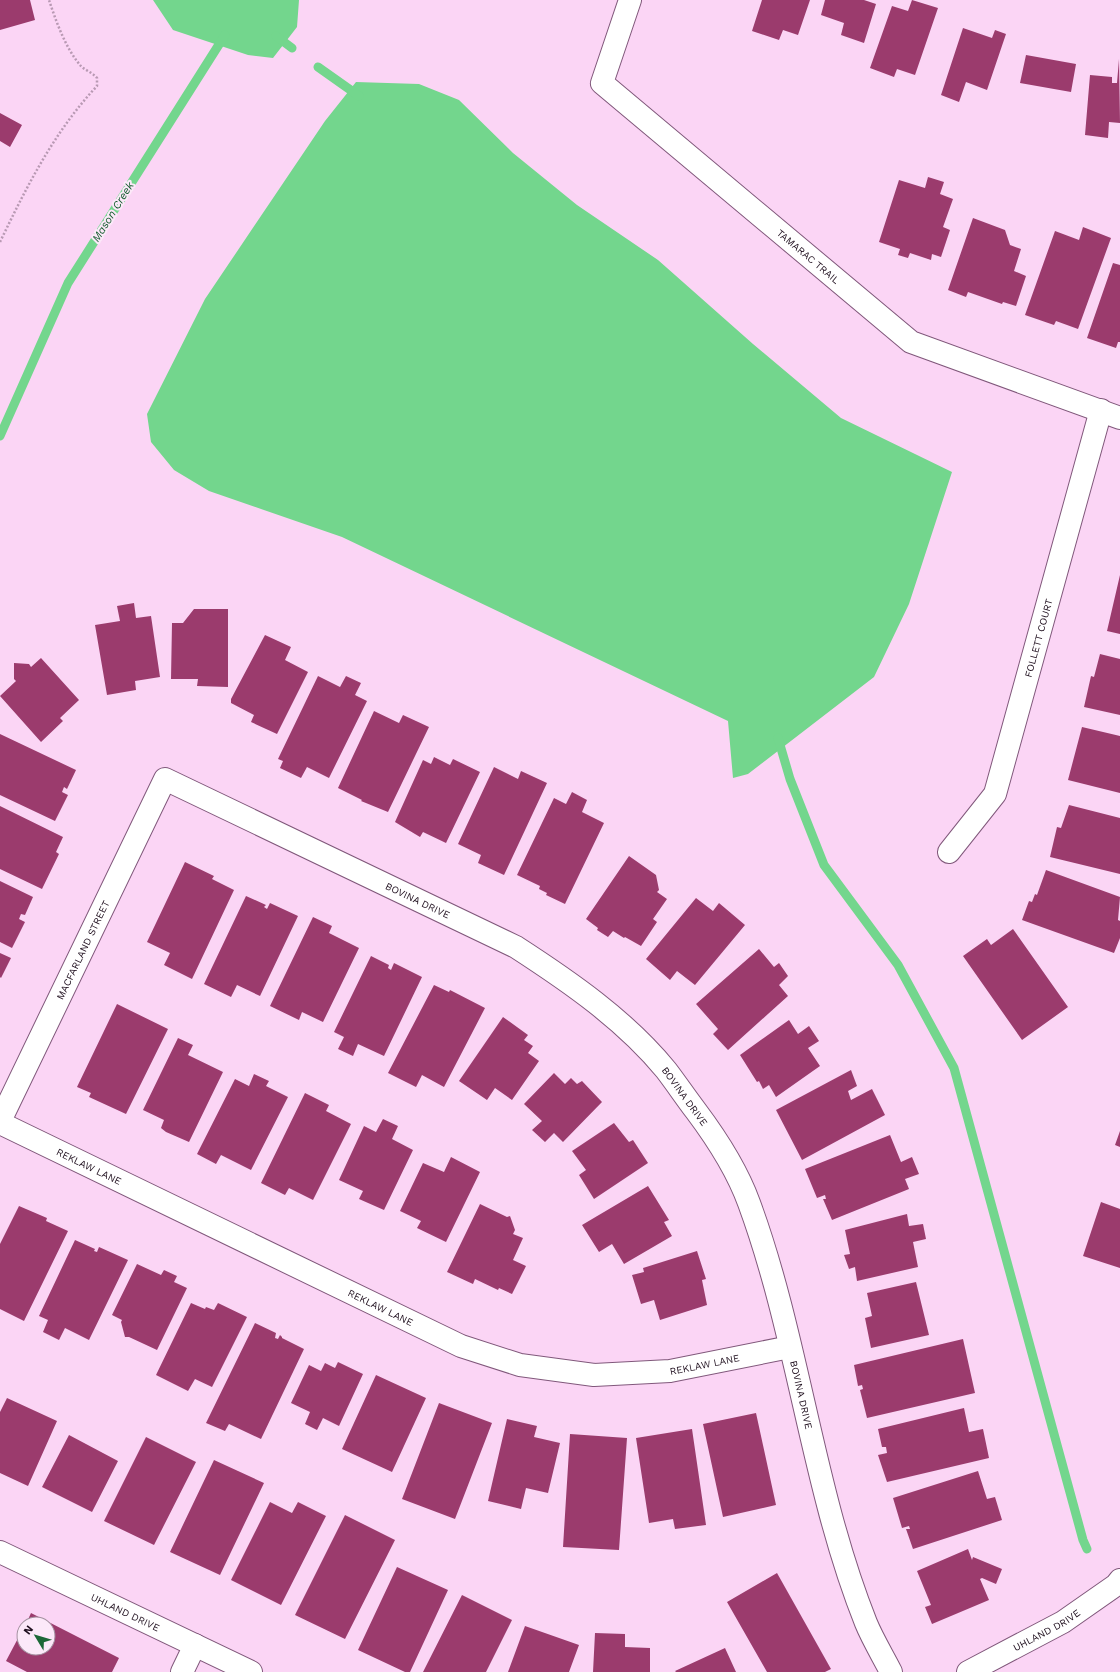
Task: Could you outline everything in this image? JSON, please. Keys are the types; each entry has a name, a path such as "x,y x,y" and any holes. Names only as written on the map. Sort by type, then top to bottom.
{"street":[{"name":"TAMARAC TRAIL","path":"630,0 602,83 911,342 1111,414"},
{"name":"FOLLETT COURT","path":"949,852 994,794 1111,414"},
{"name":"MACFARLAND STREET","path":"0,1122 165,779"},
{"name":"BOVINA DRIVE","path":"165,779 516,947 556,973 594,1001 631,1033 665,1070 718,1141 748,1201 769,1266 838,1540 866,1624 891,1672"},
{"name":"REKLAW LANE","path":"0,1122 461,1346 520,1365 594,1375 670,1371 790,1347"},
{"name":"UHLAND DRIVE","path":"0,1552 251,1672"},
{"name":"UHLAND DRIVE","path":"968,1672 1063,1622 1116,1585 1120,1580"},
{"path":"182,1672 195,1645"}],"path":[{"path":"0,242 44,155 77,107 97,86 97,78 80,65 68,45 48,0"}],"shaded area":[{"path":"153,0 299,0 297,27 273,58 248,55 173,30"},
{"path":"356,82 419,84 459,100 513,153 577,205 658,260 753,344 841,418 952,472 909,604 874,677 748,774 733,778 728,721 342,537 209,491 174,470 151,442 147,414 205,299 325,121"}],"building":[{"path":"0,0 30,0 35,20 0,30"},
{"path":"762,0 810,0 798,35 783,30 779,40 752,31"},
{"path":"825,0 864,0 876,4 864,43 841,35 844,23 821,15"},
{"path":"912,0 938,8 915,75 897,69 894,77 870,68 892,6 908,11"},
{"path":"963,28 992,38 995,30 1006,34 987,90 966,82 959,102 941,95"},
{"path":"1026,55 1076,64 1071,92 1020,83"},
{"path":"1119,59 1120,123 1109,122 1108,138 1085,135 1090,75 1112,77 1112,83 1117,83"},
{"path":"0,113 22,125 10,147 0,141"},
{"path":"928,177 944,182 940,194 953,199 943,227 950,230 941,257 932,254 931,260 910,253 908,258 898,255 900,249 879,242 899,180 925,188"},
{"path":"973,218 1005,230 1010,245 1021,249 1014,271 1026,276 1016,306 1003,302 1002,304 968,292 966,297 948,290"},
{"path":"1083,227 1111,238 1078,329 1056,321 1054,325 1025,315 1055,231 1079,240"},
{"path":"1113,263 1120,265 1120,342 1118,342 1116,348 1087,338"},
{"path":"1120,575 1120,634 1107,631"},
{"path":"134,603 136,618 151,616 160,677 135,681 136,690 107,695 95,625 120,621 117,606"},
{"path":"194,609 228,609 228,687 197,686 198,679 171,679 172,623 183,623"},
{"path":"265,635 291,647 285,660 308,672 277,734 251,722 254,715 231,703 231,699"},
{"path":"1100,654 1120,659 1120,715 1084,707 1091,676 1094,677"},
{"path":"41,658 79,700 60,718 63,721 41,742 0,696 16,681 14,679 14,663 29,664 31,667"},
{"path":"318,676 340,687 346,676 361,683 355,695 367,701 329,778 307,767 301,778 280,768 283,761 278,759"},
{"path":"374,711 399,723 403,715 429,727 388,812 361,801 362,800 338,788"},
{"path":"1082,727 1120,736 1120,793 1068,780"},
{"path":"0,734 76,770 67,789 64,787 62,792 68,795 55,821 0,795"},
{"path":"434,757 450,765 453,759 480,772 446,843 423,832 420,837 395,822 423,760 431,764"},
{"path":"494,767 518,779 521,771 547,783 504,875 478,863 481,855 458,844"},
{"path":"572,792 587,800 582,812 604,823 565,904 546,895 547,893 539,889 540,886 517,875 554,798 566,804"},
{"path":"1069,805 1120,818 1120,874 1050,857 1057,827 1061,828"},
{"path":"0,806 63,837 56,852 59,854 42,889 0,869"},
{"path":"629,856 656,875 659,890 657,892 667,899 653,919 657,922 641,946 613,931 608,937 597,930 598,928 586,919"},
{"path":"185,862 214,876 212,879 234,890 192,979 164,965 170,953 147,942"},
{"path":"1046,870 1120,897 1118,920 1120,921 1120,938 1114,953 1022,920 1029,901 1032,902 1035,894 1037,895"},
{"path":"0,881 33,897 25,915 21,914 19,919 25,922 12,948 0,942"},
{"path":"246,896 266,905 264,907 267,909 270,903 298,916 260,996 237,985 231,997 204,984"},
{"path":"696,898 713,911 719,903 745,925 695,985 677,971 670,980 646,959"},
{"path":"313,917 332,926 329,933 359,948 323,1022 302,1012 299,1020 270,1006"},
{"path":"1013,929 1068,1007 1022,1040 963,956 987,939 991,945"},
{"path":"759,949 774,967 779,963 788,976 779,985 788,996 728,1050 713,1034 718,1029 696,1004"},
{"path":"0,953 11,958 1,978 0,977"},
{"path":"371,956 389,965 388,968 391,970 394,963 422,977 384,1056 358,1044 353,1056 338,1049 344,1037 334,1032"},
{"path":"434,985 449,992 450,990 485,1008 444,1087 422,1075 416,1087 388,1073"},
{"path":"117,1004 168,1029 126,1114 89,1097 91,1093 77,1087"},
{"path":"503,1017 528,1035 524,1040 533,1046 528,1053 539,1061 512,1100 495,1088 487,1100 459,1081"},
{"path":"789,1020 798,1034 809,1026 819,1041 808,1048 820,1066 776,1097 769,1085 763,1089 759,1081 757,1082 740,1055"},
{"path":"178,1038 193,1045 188,1055 223,1072 189,1142 166,1132 161,1128 164,1120 143,1110"},
{"path":"851,1070 857,1086 848,1091 851,1100 872,1089 885,1115 802,1160 776,1110"},
{"path":"554,1073 565,1084 571,1078 577,1084 582,1081 602,1102 563,1142 554,1133 545,1142 532,1130 542,1121 524,1104"},
{"path":"254,1074 269,1081 266,1086 288,1097 251,1170 221,1155 216,1164 197,1154 235,1079 249,1086"},
{"path":"305,1093 329,1105 326,1111 351,1124 313,1200 289,1188 285,1195 261,1183"},
{"path":"383,1119 398,1126 392,1139 413,1150 384,1210 359,1199 363,1191 339,1180 364,1126 376,1132"},
{"path":"614,1123 629,1142 633,1140 648,1163 594,1199 579,1175 586,1170 572,1151"},
{"path":"1120,1131 1120,1147 1115,1145"},
{"path":"890,1135 901,1162 912,1157 919,1174 905,1179 909,1189 832,1220 823,1199 826,1199 825,1195 817,1198 805,1169"},
{"path":"451,1157 480,1172 446,1242 417,1228 421,1221 400,1211 423,1163 444,1172"},
{"path":"648,1186 669,1220 664,1222 672,1236 624,1264 612,1244 599,1252 582,1225"},
{"path":"1101,1202 1120,1209 1120,1268 1083,1256"},
{"path":"480,1204 507,1217 510,1216 515,1230 513,1234 523,1238 513,1260 526,1266 512,1294 499,1288 498,1290 475,1279 473,1284 447,1272"},
{"path":"19,1206 47,1218 46,1221 68,1231 24,1321 0,1309 0,1244"},
{"path":"907,1214 909,1226 923,1224 926,1239 913,1242 918,1267 857,1281 855,1267 849,1269 844,1255 850,1254 845,1230"},
{"path":"75,1240 95,1249 94,1251 97,1252 99,1247 128,1260 89,1340 65,1328 59,1340 43,1332 48,1320 39,1316"},
{"path":"697,1251 706,1279 702,1280 707,1305 660,1320 654,1300 641,1304 632,1275 644,1272 643,1268"},
{"path":"137,1264 161,1275 164,1270 177,1276 174,1282 187,1288 157,1350 129,1337 125,1337 121,1322 122,1320 112,1315"},
{"path":"916,1282 929,1335 871,1348 865,1318 872,1316 867,1293"},
{"path":"191,1303 205,1309 206,1307 214,1310 218,1303 247,1317 212,1387 195,1379 188,1391 156,1375"},
{"path":"255,1323 276,1333 275,1338 278,1339 280,1335 282,1338 304,1349 261,1439 229,1424 225,1431 206,1423"},
{"path":"963,1339 975,1393 867,1418 860,1390 863,1389 862,1385 858,1386 854,1365"},
{"path":"338,1362 363,1374 339,1426 323,1418 317,1430 305,1424 310,1412 291,1403 309,1365 321,1371 325,1363 335,1368"},
{"path":"376,1375 426,1398 392,1472 342,1449"},
{"path":"7,1398 57,1421 28,1486 0,1473 0,1412"},
{"path":"439,1403 492,1423 455,1519 402,1499"},
{"path":"964,1408 969,1432 983,1429 989,1458 887,1482 878,1455 887,1453 886,1447 882,1447 878,1429"},
{"path":"756,1413 776,1505 723,1517 703,1424"},
{"path":"507,1419 537,1426 534,1437 560,1443 548,1493 526,1488 521,1509 488,1501"},
{"path":"692,1429 706,1525 675,1529 673,1519 649,1523 636,1438"},
{"path":"570,1434 627,1438 619,1550 563,1547"},
{"path":"69,1435 118,1461 92,1512 42,1487"},
{"path":"146,1437 196,1462 154,1545 104,1521"},
{"path":"214,1460 264,1483 220,1575 170,1552"},
{"path":"978,1471 987,1499 995,1497 1002,1520 913,1549 906,1529 910,1529 909,1526 902,1528 893,1498"},
{"path":"270,1502 292,1513 298,1502 326,1516 281,1605 231,1580"},
{"path":"345,1515 395,1540 345,1639 295,1615"},
{"path":"968,1549 972,1560 973,1557 1002,1569 996,1584 982,1578 980,1579 989,1600 932,1624 925,1607 931,1605 917,1571"},
{"path":"397,1567 448,1590 410,1672 405,1672 358,1650"},
{"path":"777,1573 831,1669 825,1672 767,1672 727,1602"},
{"path":"462,1595 512,1620 486,1672 423,1672"},
{"path":"31,1613 37,1616 30,1616"},
{"path":"56,1626 119,1658 112,1672 27,1672 6,1661 16,1642 16,1656 56,1656"},
{"path":"525,1626 579,1645 569,1672 508,1672"},
{"path":"595,1633 625,1634 625,1647 650,1648 650,1672 593,1672"},
{"path":"725,1648 736,1672 675,1671"}],"waterway":[{"name":"Mason Creek","path":"0,436 68,283 225,35"},
{"path":"276,36 292,48"},
{"path":"318,67 359,96"},
{"path":"778,738 790,779 824,865 898,965 954,1068 1083,1540 1087,1549"}]}
